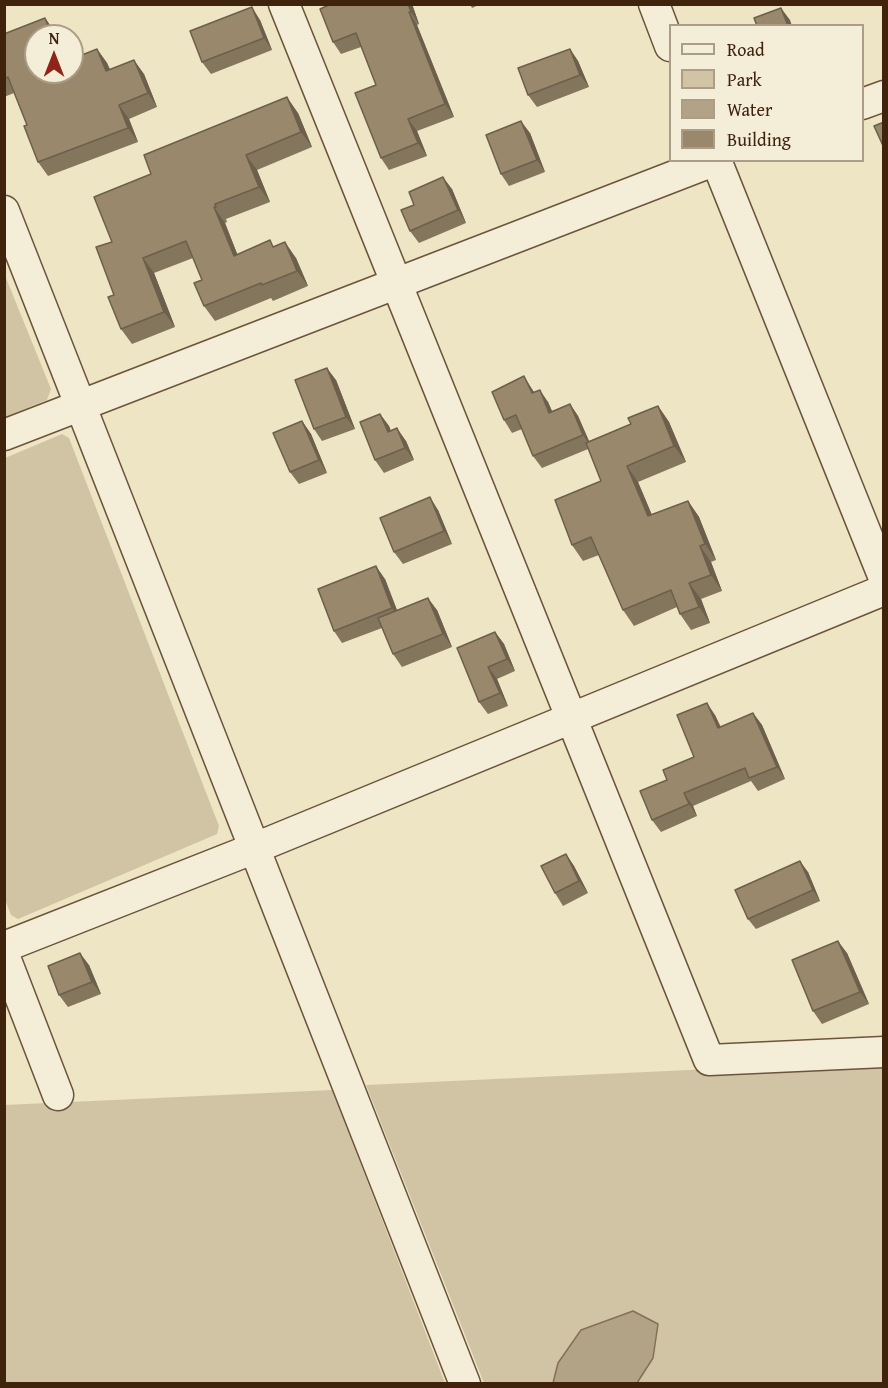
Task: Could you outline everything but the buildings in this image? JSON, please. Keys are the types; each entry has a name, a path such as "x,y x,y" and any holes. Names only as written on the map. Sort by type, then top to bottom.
{"street":[{"path":"284,4 709,1060 884,1052"},
{"path":"654,4 669,43"},
{"path":"864,103 884,96"},
{"path":"4,435 711,162"},
{"path":"717,162 884,578"},
{"path":"4,211 465,1383"},
{"path":"4,947 255,848 884,590"},
{"path":"4,955 58,1095"}],"green space":[{"path":"4,273 51,389 47,400 5,417"},
{"path":"62,434 69,438 219,826 217,834 18,919 11,915 4,897 5,458"},
{"path":"883,1061 883,1383 484,1383 366,1085"},
{"path":"332,1090 445,1383 5,1383 4,1105"}],"water":[{"path":"633,1311 658,1324 653,1358 637,1383 553,1383 558,1363 581,1330"}]}
